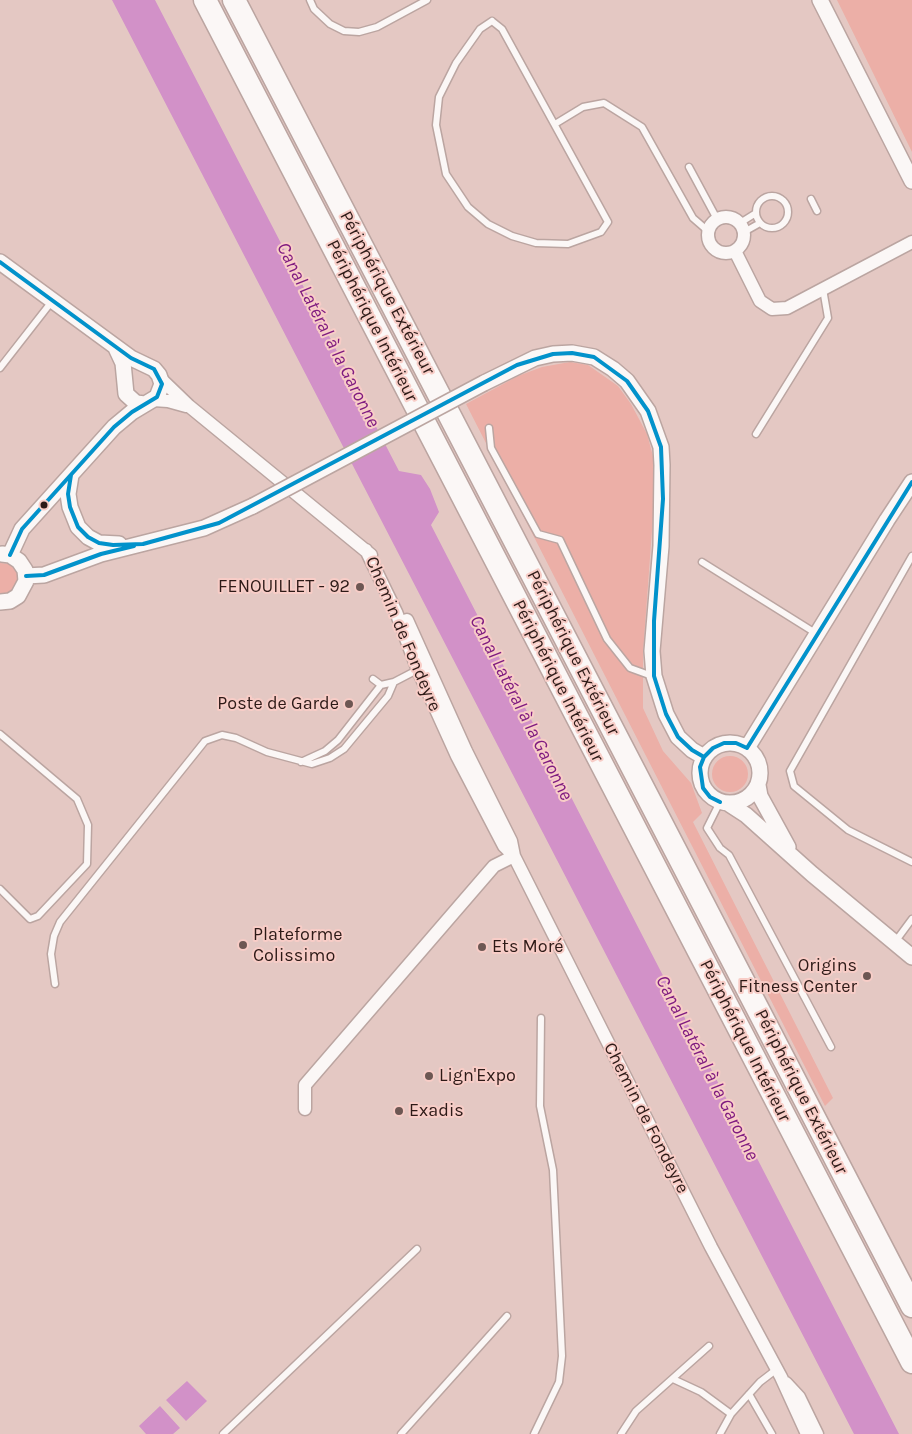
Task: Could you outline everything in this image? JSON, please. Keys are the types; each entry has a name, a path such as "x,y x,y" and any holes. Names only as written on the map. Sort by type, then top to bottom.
{"highway":[{"name":"Périphérique Intérieur","path":"205,0 912,1362"},
{"name":"Périphérique Extérieur","path":"234,0 912,1306"}],"street":[{"path":"820,0 912,181"},
{"path":"730,217 742,228 743,241 735,250 723,253 716,250 708,238 708,230 716,219 730,217"},
{"path":"735,250 760,301 772,309 787,308 912,242"},
{"path":"0,262 116,347 142,365 154,369 161,378 161,388 149,402 114,427 22,529 5,555 21,563 26,576 24,589 10,601 0,602"},
{"path":"114,427 126,394 123,363 116,347"},
{"path":"26,576 44,575 101,554 219,523 535,358 553,354 572,353 594,358 613,369 627,381 648,411 661,447 660,546 652,641 654,676 666,714 678,737 692,750 704,757"},
{"path":"124,378 134,368 142,365"},
{"name":"Chemin de Fondeyre","path":"161,378 189,406 366,550 386,574 422,667 511,841 514,856 711,1247 779,1373 807,1434"},
{"path":"126,394 136,403 168,400 189,406"},
{"path":"71,475 68,494 70,507 78,527 88,537 98,543 143,544"},
{"path":"747,748 912,482"},
{"path":"724,803 743,801 758,786 761,777 758,761 747,748 736,743 724,743 713,748 704,757 700,767 700,778 703,788 710,797 746,815 912,957"},
{"path":"758,786 760,796 793,857"},
{"path":"305,1109 305,1085 494,866 514,856"},
{"name":"Chemin de Fondeyre","path":"779,1373 799,1397 817,1434"}],"lane":[{"path":"310,0 314,9 330,24 344,31 359,32 377,27 427,0"},
{"path":"492,21 502,30 555,124 608,222 601,232 568,244 536,243 512,236 488,224 468,207 446,174 436,125 439,97 456,63 480,29 492,21"},
{"path":"555,124 583,107 604,103 642,127 693,218 708,230"},
{"path":"689,167 716,219"},
{"path":"742,228 756,213 758,205 764,199 772,196 780,199 787,206 788,217 784,224 777,228 768,228 760,223 756,213"},
{"path":"810,199 817,211"},
{"path":"742,228 760,223"},
{"path":"756,434 828,318 824,289"},
{"path":"0,368 54,300"},
{"path":"489,428 491,448 538,534 560,540 607,639 630,668 654,676"},
{"path":"912,556 790,771 794,786 848,830 912,862"},
{"path":"702,562 817,634"},
{"path":"373,679 381,684 394,682 422,667"},
{"path":"55,984 52,954 54,936 60,922 205,741 222,735 236,738 267,752 300,763 312,764 330,758 344,749 388,696 394,682"},
{"path":"300,763 325,751 338,740 381,684"},
{"path":"0,734 77,799 88,825 87,864 38,916 30,919 0,890"},
{"path":"724,803 707,828 720,848 729,855 832,1047"},
{"path":"895,943 912,919"},
{"path":"534,1434 559,1382 562,1356 553,1170 540,1106 540,1018"},
{"path":"223,1434 417,1249"},
{"path":"401,1434 507,1316"},
{"path":"621,1434 636,1411 709,1346"},
{"path":"720,1434 731,1414 749,1394 779,1373"},
{"path":"673,1379 701,1392 731,1414"},
{"path":"749,1394 772,1434"}],"shaded area":[{"path":"837,0 912,0 912,152"},
{"path":"570,362 588,365 618,386 631,404 647,434 654,460 654,503 643,653 643,708 663,751 691,783 702,813 693,822 833,1098 825,1106 466,404 518,376 542,367"},
{"path":"0,563 10,564 18,573 18,585 10,594 0,595"},
{"path":"730,756 742,762 748,774 742,786 730,792 718,786 712,774 718,762"}],"water":[{"name":"Canal Latéral à la Garonne","path":"112,0 155,0 399,471 421,475 430,489 439,512 431,525 899,1434 854,1434"},
{"path":"187,1381 207,1401 186,1421 166,1400"},
{"path":"160,1406 180,1428 173,1434 146,1434 139,1426"}],"transit line":[{"path":"0,262 131,358 154,369 162,384 157,397 132,412 114,427 22,529 10,555"},
{"path":"71,475 68,494 70,507 78,527 88,537 99,543 113,545 143,544 219,523 517,365 553,354 572,353 594,357 627,381 648,411 661,447 663,499 654,621 654,676 666,714 678,737 692,750 704,757"},
{"path":"747,748 912,482"},
{"path":"26,576 44,575 101,554 134,546"},
{"path":"720,802 710,797 703,788 700,767 704,757 713,748 724,743 736,743 747,748"}],"place":[{"name":"FENOUILLET - 92","path":"360,587"},
{"name":"Poste de Garde","path":"349,704"},
{"name":"Plateforme Colissimo","path":"243,945"},
{"name":"Ets Moré","path":"482,947"},
{"name":"Origins Fitness Center","path":"867,976"},
{"name":"Lign'Expo","path":"429,1076"},
{"name":"Exadis","path":"399,1111"}]}
